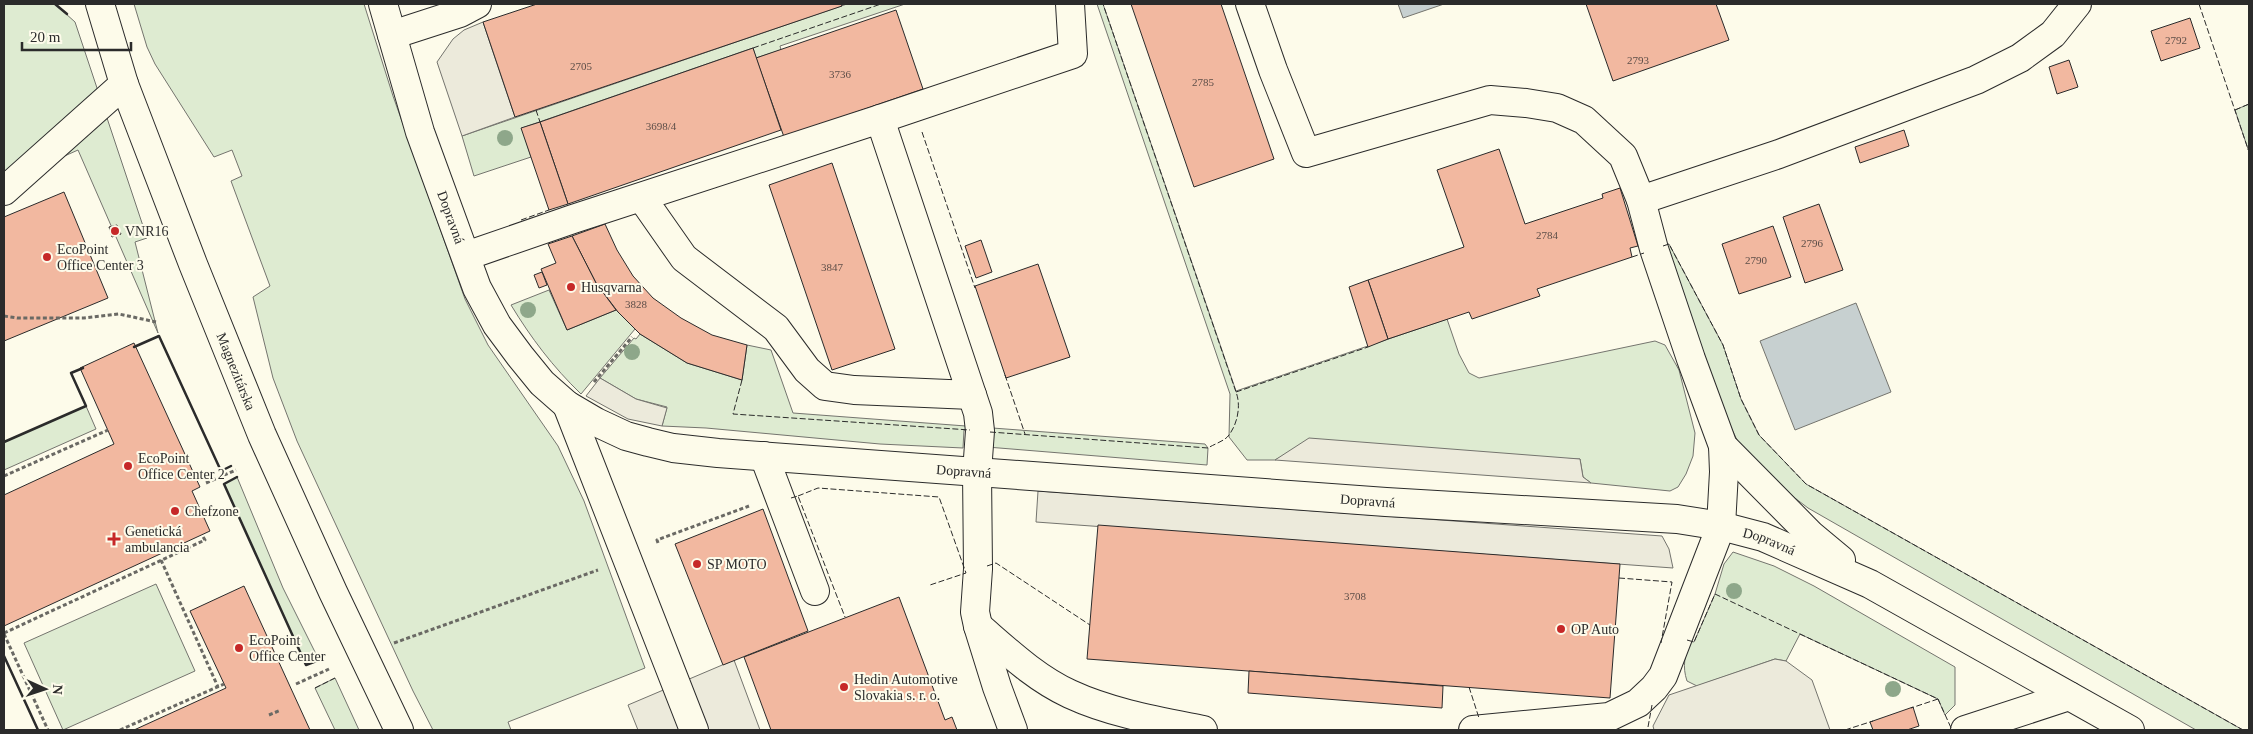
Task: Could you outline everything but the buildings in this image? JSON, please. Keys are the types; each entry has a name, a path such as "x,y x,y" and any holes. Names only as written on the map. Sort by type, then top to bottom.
{"street":[{"name":"Magnezitárska","path":"100,4 124,84 192,264 262,435 399,730"},
{"name":"Dopravná","path":"383,4 420,132 477,288 497,325 542,383 570,407 626,436 673,448 764,456 1376,502 1677,519 1721,526 1762,537 1870,584 2130,730"},
{"path":"392,35 460,13 477,4"},
{"path":"466,256 1073,54 1070,4"},
{"path":"1250,4 1273,70 1306,152 1490,100 1557,108 1584,120 1623,156 1641,200 1660,268 1723,446 1724,472 1721,526 1666,686 1654,688 1638,703 1608,717 1473,730"},
{"path":"1641,200 1779,154 1976,80 2020,58 2053,34 2077,4"},
{"path":"4,192 124,84"},
{"path":"880,119 978,414 980,431 977,472 978,569 976,612 978,626 997,687 1013,730"},
{"path":"642,198 684,258 776,328 807,370 825,386 854,390 972,395"},
{"name":"Dopravná","path":"570,407 694,730"},
{"path":"1723,446 1811,535 1870,584"},
{"path":"764,456 814,591"},
{"path":"978,626 1028,668 1069,694 1130,715 1203,730"},
{"path":"1965,730 2069,696"}],"path":[{"path":"4,316 17,318 84,318 119,314 156,322"},
{"path":"570,407 632,337"},
{"path":"4,476 108,430"},
{"path":"206,483 236,470"},
{"path":"660,548 657,540 779,495"},
{"path":"48,730 4,633 205,540 202,535"},
{"path":"161,560 218,687"},
{"path":"363,654 628,560"},
{"path":"296,684 329,670"},
{"path":"120,730 224,684"},
{"path":"269,715 281,710"}],"green space":[{"path":"4,4 55,4 75,22 147,238 135,242 158,333 78,150 4,183"},
{"path":"134,4 364,4 393,96 465,299 488,345 558,446 584,501 645,668 508,722 511,730 433,730 297,441 273,378 253,297 270,286 231,181 242,176 232,150 214,157 155,64 147,47"},
{"path":"847,4 905,4 780,46 781,50 756,58 753,48 522,128 531,157 474,176 462,136"},
{"path":"1097,4 1103,4 1236,391 1447,319 1459,354 1469,373 1479,378 1655,341 1665,345 1679,370 1695,433 1693,456 1686,474 1678,487 1670,491 1591,483 1583,477 1580,459 1286,454 1275,460 1247,460 1229,437 1230,394"},
{"path":"2249,104 2249,152 2235,110"},
{"path":"1669,244 1723,345 1741,399 1759,435 1806,484 2243,730 2196,730 1808,508 1766,476 1739,444 1717,399 1663,247"},
{"path":"549,290 567,330 616,310 635,329 581,394 543,352 511,305"},
{"path":"640,334 687,363 742,380 747,345 771,350 793,413 1205,444 1208,448 1207,465 987,447 987,431 964,430 963,448 880,444 706,428 662,426 667,407 636,399 600,378 634,338 636,339"},
{"path":"86,406 96,429 4,470 4,442"},
{"path":"237,477 283,588 319,660 306,665 224,484"},
{"path":"1733,552 1774,566 1814,586 1955,667 1955,705 1945,715 1938,699 1800,634 1786,661 1775,659 1697,686 1687,681 1685,661 1690,641 1694,642 1715,594 1724,564"},
{"path":"156,584 195,671 63,730 24,643"},
{"path":"335,678 359,730 335,730 315,688"}],"shaded area":[{"path":"1398,4 1444,4 1403,18"},
{"path":"483,22 515,117 462,136 437,62 453,39 464,30"},
{"path":"1856,303 1891,392 1795,430 1760,341"},
{"path":"600,378 636,399 667,408 662,426 628,419 586,396"},
{"path":"1309,438 1580,459 1583,477 1591,483 1275,460"},
{"path":"1038,491 1662,536 1669,549 1673,568 1036,522"},
{"path":"1775,659 1786,661 1812,680 1830,730 1654,730 1653,726 1669,695"},
{"path":"734,660 760,730 638,730 628,705"}],"fence":[{"path":"753,48 881,4"},
{"path":"990,432 1208,448 1227,437 1236,420 1238,397 1103,4"},
{"path":"2199,4 2249,152"},
{"path":"2235,110 2249,104"},
{"path":"536,110 540,122"},
{"path":"922,132 975,288"},
{"path":"521,220 549,210"},
{"path":"1663,246 1669,244 1723,345 1741,399 1759,435 1806,484 2243,730"},
{"path":"1632,257 1644,253"},
{"path":"1236,392 1368,347"},
{"path":"1005,375 1025,434"},
{"path":"742,380 733,414 970,430"},
{"path":"798,496 818,488 939,497 966,573 930,585"},
{"path":"791,498 798,496 845,617"},
{"path":"987,566 996,563 1090,625"},
{"path":"1619,578 1672,582 1661,643"},
{"path":"1687,640 1694,642 1715,594 1938,699 1911,708"},
{"path":"315,688 335,678"},
{"path":"1469,687 1479,718"},
{"path":"1938,699 1952,730"},
{"path":"1648,727 1652,705"},
{"path":"1845,730 1873,721"}],"wall":[{"path":"55,4 67,14"},
{"path":"134,347 159,336 221,471 231,466"},
{"path":"4,442 86,406 71,373 83,368"},
{"path":"237,477 224,484 306,665 319,660"},
{"path":"4,656 38,730"}],"place":[{"name":"VNR16","path":"115,231"},
{"name":"EcoPoint Office Center 3","path":"47,257"},
{"name":"Husqvarna","path":"571,287"},
{"name":"EcoPoint Office Center 2","path":"128,466"},
{"name":"Chefzone","path":"175,511"},
{"name":"Genetická ambulancia","path":"114,539"},
{"name":"SP MOTO","path":"697,564"},
{"name":"OP Auto","path":"1561,629"},
{"name":"EcoPoint Office Center","path":"239,648"},
{"name":"Hedin Automotive Slovakia s. r. o.","path":"844,687"}]}
